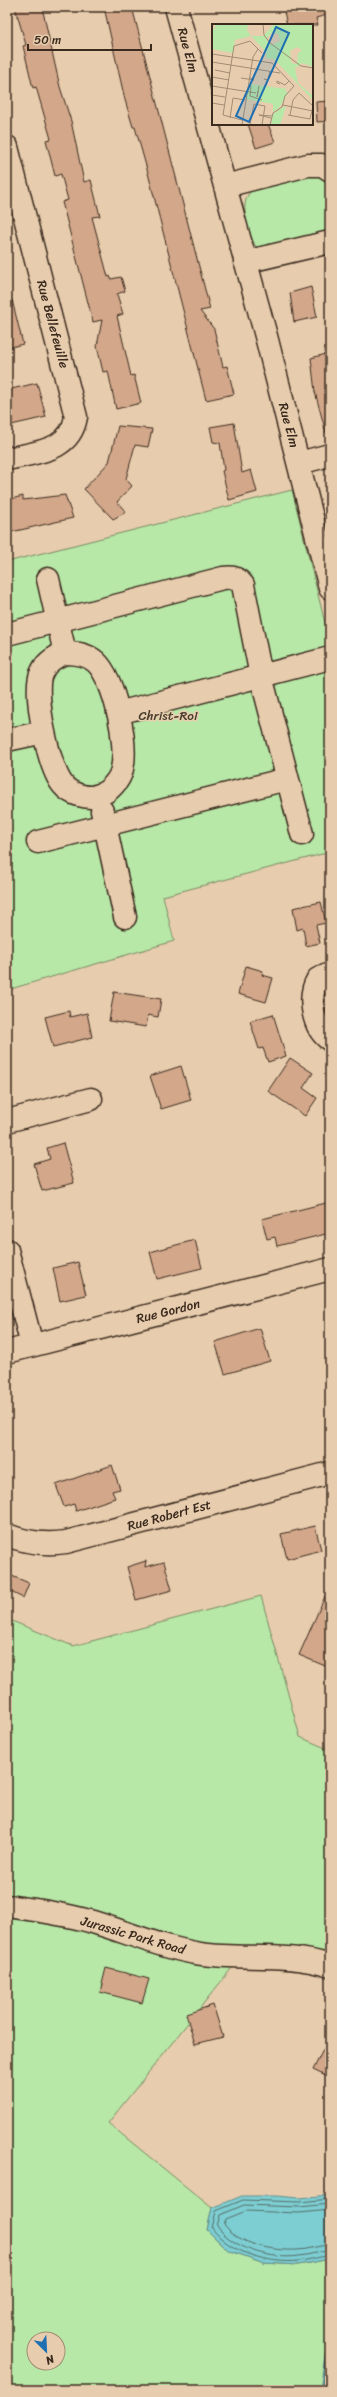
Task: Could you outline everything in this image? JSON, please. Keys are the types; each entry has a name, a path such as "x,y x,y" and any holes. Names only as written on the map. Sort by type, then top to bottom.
{"street":[{"name":"Rue Elm","path":"176,7 299,463 330,588"},
{"name":"Rue Bellefeuille","path":"7,147 76,417 70,436 62,443 7,459"},
{"path":"225,186 308,165 322,165 330,170"},
{"path":"245,262 330,242"},
{"path":"299,463 330,455"},
{"path":"7,634 233,577 239,580 243,585 261,676 302,834"},
{"path":"48,579 65,653"},
{"path":"65,653 88,657 103,670 118,713 123,742 122,770 113,785 99,795 93,797 72,793 63,785 56,773 44,732 38,687 41,674 48,662 65,653"},
{"path":"118,713 330,658"},
{"path":"7,740 44,732"},
{"path":"38,842 287,779"},
{"path":"99,795 125,917"},
{"path":"330,974 318,979 313,988 312,994 318,1026 325,1037 330,1040"},
{"path":"7,1121 92,1099"},
{"path":"7,1250 32,1345"},
{"name":"Rue Gordon","path":"7,1352 330,1269"},
{"name":"Rue Robert Est","path":"7,1535 28,1542 46,1544 66,1542 330,1473"},
{"name":"Jurassic Park Road","path":"7,1906 92,1922 150,1942 179,1950 216,1955 306,1960 330,1966"}],"green space":[{"path":"311,173 327,177 330,183 330,230 263,248 256,247 245,216 246,200 249,193 255,188"},
{"name":"Christ-Roi","path":"292,490 330,643 330,852 163,896 174,941 7,990 7,562"},
{"path":"261,1596 300,1737 330,1750 330,1961 247,1949 108,2123 212,2208 207,2230 228,2250 264,2263 298,2265 330,2259 330,2390 7,2390 7,1619 73,1646"}],"water":[{"path":"330,2195 330,2259 298,2265 264,2263 228,2250 207,2230 212,2208 242,2196 277,2196 299,2198"}],"building":[{"path":"15,7 42,7 60,87 71,121 84,182 91,180 100,216 92,217 108,277 110,276 111,279 121,277 125,291 117,294 123,314 117,316 131,376 134,375 141,403 116,409 108,371 103,372 97,346 102,320 93,322 62,202 68,200 61,174 55,176 46,140 51,139 36,87 33,88 23,46 26,45"},
{"path":"104,7 132,7 210,309 200,311 214,329 223,367 227,366 234,394 206,400 148,173 135,127 133,127 125,100"},
{"path":"283,7 330,7 330,14 316,18 318,25 287,24"},
{"path":"330,101 330,121 317,122 316,102"},
{"path":"248,125 268,125 275,142 256,148"},
{"path":"311,287 317,317 294,322 290,293"},
{"path":"12,300 23,344 7,348 7,301"},
{"path":"330,353 330,432 326,433 315,392 311,358"},
{"path":"37,383 46,417 7,426 7,390"},
{"path":"234,423 242,473 251,470 257,492 229,500 222,471 224,470 220,443 213,442 210,427"},
{"path":"118,426 152,429 148,447 135,445 126,479 132,486 117,502 126,512 113,519 84,489 109,462"},
{"path":"65,495 73,518 7,533 7,500 23,496 23,500"},
{"path":"321,902 326,923 316,925 320,943 306,946 303,928 297,930 293,908"},
{"path":"246,966 263,971 262,975 273,978 266,1002 238,994"},
{"path":"114,992 161,999 158,1017 148,1015 146,1027 109,1021"},
{"path":"69,1011 70,1017 87,1013 92,1037 53,1047 45,1017"},
{"path":"273,1014 286,1056 268,1062 263,1048 259,1049 250,1021"},
{"path":"290,1058 313,1073 303,1088 317,1098 305,1116 268,1091"},
{"path":"181,1066 191,1100 161,1109 150,1076"},
{"path":"63,1143 74,1183 42,1191 34,1164 50,1159 47,1148"},
{"path":"330,1202 330,1233 277,1246 275,1237 267,1239 262,1219"},
{"path":"195,1240 202,1268 157,1279 150,1252"},
{"path":"78,1262 86,1295 60,1301 53,1268"},
{"path":"260,1328 270,1361 225,1374 215,1342"},
{"path":"112,1465 120,1489 112,1491 115,1498 76,1511 74,1504 64,1507 56,1485"},
{"path":"315,1526 321,1550 287,1559 281,1534"},
{"path":"146,1561 145,1567 164,1562 172,1590 136,1600 127,1567"},
{"path":"7,1574 29,1583 23,1598 7,1590"},
{"path":"330,1585 330,1668 299,1655"},
{"path":"106,1968 149,1979 142,2003 100,1992"},
{"path":"213,2005 223,2037 195,2044 186,2014"},
{"path":"330,2036 330,2078 313,2070"}],"waterway":[{"path":"322,2390 330,2335"}]}
